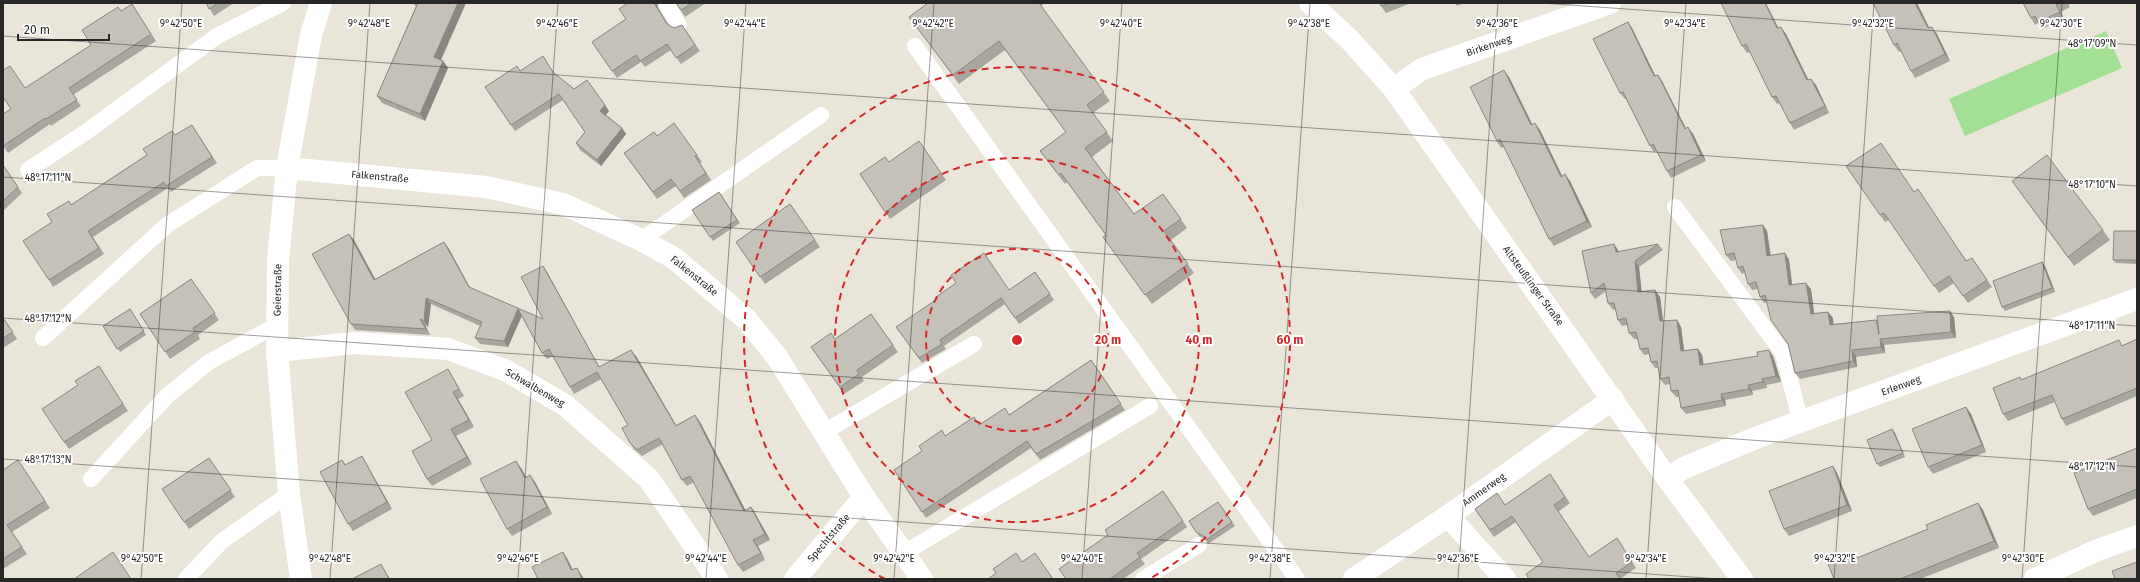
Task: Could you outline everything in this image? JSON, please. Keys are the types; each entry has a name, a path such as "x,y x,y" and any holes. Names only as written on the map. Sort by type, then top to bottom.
{"street":[{"name":"Geierstraße","path":"301,579 289,494 277,351 278,260 287,168 311,35 320,3"},
{"name":"Altsteußlinger Straße","path":"1310,3 1349,39 1394,89 1667,478 1742,579"},
{"name":"Birkenweg","path":"1394,89 1422,69 1610,3"},
{"name":"Falkenstraße","path":"287,168 486,187 563,204 641,240 674,258 747,320 777,357 864,497 922,579"},
{"name":"Erlenweg","path":"1667,478 1693,464 1758,437 1801,423 2137,299"},
{"name":"Schwalbenweg","path":"277,351 354,343 448,349 505,370 565,405 649,479 717,579"},
{"name":"Ammerweg","path":"1354,579 1448,516 1613,399"},
{"name":"Spechtstraße","path":"795,579 864,497"},
{"path":"1448,516 1505,579"},
{"path":"2035,579 2095,551 2137,536"}],"lane":[{"path":"28,170 86,132 217,36 283,3"},
{"path":"666,3 679,25"},
{"path":"914,46 1297,579"},
{"path":"641,240 821,115"},
{"path":"43,338 167,225 257,168 287,168"},
{"path":"1675,207 1783,353 1801,423"},
{"path":"91,479 167,396 209,362 277,325"},
{"path":"824,432 974,344"},
{"path":"904,553 1150,406"},
{"path":"186,579 222,541 289,494"},
{"path":"1144,579 1199,545"}],"green space":[{"path":"2106,31 2122,68 1965,136 1949,99"}],"building":[{"path":"206,3 218,3 209,9"},
{"path":"418,3 458,3 434,57 443,61 420,114 377,96"},
{"path":"628,3 654,3 667,24 674,28 682,25 695,45 676,58 667,44 640,61 636,55 612,71 592,42 626,19 619,9"},
{"path":"676,3 692,3 681,10"},
{"path":"928,3 1039,3 1104,92 1087,105 1107,132 1085,148 1134,214 1163,194 1181,219 1164,231 1188,264 1145,295 1103,237 1106,235 1061,173 1059,175 1040,151 1066,132 999,41 953,75 909,17"},
{"path":"1380,3 1390,3 1381,6"},
{"path":"1721,3 1765,3 1777,28 1781,27 1807,80 1811,79 1825,106 1790,123 1776,96 1772,97 1746,44 1742,46"},
{"path":"1873,3 1915,3 1928,28 1932,27 1945,54 1911,71 1897,43 1894,45"},
{"path":"2023,3 2061,3 2056,5 2060,12 2038,22 2035,16 2031,18"},
{"path":"132,4 151,34 69,88 77,100 46,119 45,118 3,146 3,114 11,109 3,97 3,70 10,66 25,88 91,45 82,30 118,7 121,11"},
{"path":"1628,22 1654,76 1658,75 1685,129 1688,127 1701,155 1667,171 1653,144 1650,146 1623,92 1620,93 1593,39"},
{"path":"543,56 553,72 574,89 587,80 605,105 600,111 622,128 597,160 576,143 585,132 559,94 511,125 485,87 517,66 520,71"},
{"path":"1504,70 1531,125 1535,123 1561,177 1565,174 1587,221 1549,239 1500,139 1497,141 1470,87"},
{"path":"674,123 697,155 695,156 706,173 680,191 671,179 653,192 624,153 654,132 657,136"},
{"path":"192,125 212,157 166,186 164,182 88,231 99,248 49,280 23,241 52,222 47,214 69,201 71,205 147,155 143,149 172,131 175,135"},
{"path":"919,141 941,173 885,212 860,174 885,157 889,162"},
{"path":"1881,143 1914,192 1918,189 1966,261 1972,258 1987,280 1963,296 1949,276 1934,286 1884,213 1880,215 1846,166"},
{"path":"2047,155 2103,230 2068,257 2012,181"},
{"path":"3,165 18,187 3,201"},
{"path":"719,192 737,220 710,237 692,210"},
{"path":"790,204 815,240 760,277 736,242"},
{"path":"1763,225 1767,256 1785,253 1789,285 1806,283 1811,314 1828,312 1830,325 1876,320 1879,334 1877,316 1950,311 1951,332 1880,339 1881,347 1852,350 1853,361 1795,373 1788,344 1771,320 1765,295 1760,297 1756,282 1748,284 1743,266 1738,268 1734,253 1726,255 1720,230"},
{"path":"2114,231 2137,231 2137,260 2113,260"},
{"path":"349,234 374,280 444,242 469,287 543,319 521,277 543,266 599,367 631,350 676,426 695,415 744,511 751,507 765,534 753,540 761,553 738,565 690,476 682,480 659,438 637,450 630,443 622,428 628,425 597,372 570,387 549,349 542,353 518,309 504,341 475,338 482,322 426,298 424,321 420,319 426,329 351,324 312,254"},
{"path":"1614,244 1616,252 1658,244 1635,261 1638,292 1655,290 1660,321 1677,320 1681,351 1698,349 1700,365 1758,356 1757,352 1769,350 1776,376 1762,379 1763,382 1748,385 1749,389 1721,394 1722,400 1681,408 1678,390 1671,391 1669,377 1660,379 1657,361 1651,362 1648,348 1640,349 1636,332 1629,333 1626,318 1618,320 1614,303 1608,303 1604,283 1591,293 1582,251"},
{"path":"984,253 1009,290 1035,272 1050,294 1015,318 1001,298 940,340 942,344 919,358 896,327 937,299 936,297 956,283 951,275"},
{"path":"2042,262 2052,288 2002,307 1993,281"},
{"path":"191,279 215,313 193,328 195,332 165,352 140,314"},
{"path":"130,309 144,331 117,349 103,326"},
{"path":"871,314 893,345 857,370 859,374 840,387 811,347 831,333 835,339"},
{"path":"3,318 13,332 3,338"},
{"path":"2137,339 2137,388 2062,419 2052,395 2003,414 1993,388 2020,377 2021,380 2119,340 2122,346"},
{"path":"1091,360 1121,404 1036,454 1027,441 922,512 894,470 922,451 919,446 942,430 945,436 974,417 979,425 1005,408 1009,415"},
{"path":"99,366 123,404 64,442 42,409 78,385 75,381"},
{"path":"448,369 459,389 453,392 469,420 451,429 467,457 427,479 412,451 432,440 405,392"},
{"path":"1966,407 1982,445 1928,467 1912,429"},
{"path":"1892,429 1903,453 1877,464 1867,440"},
{"path":"2137,448 2137,489 2088,509 2074,473"},
{"path":"362,456 387,502 348,524 320,472 342,460 345,465"},
{"path":"209,458 231,490 184,522 162,489"},
{"path":"18,460 45,501 7,525 22,547 3,559 3,470"},
{"path":"516,461 525,478 530,475 547,507 507,529 480,479"},
{"path":"1833,466 1847,505 1784,529 1769,491"},
{"path":"1550,474 1565,497 1554,505 1589,557 1617,538 1632,562 1616,573 1620,579 1529,579 1526,574 1543,562 1512,516 1490,530 1475,509 1497,493 1505,505"},
{"path":"1163,491 1183,521 1137,553 1140,557 1110,579 1066,579 1059,569 1108,535 1105,530"},
{"path":"1218,502 1232,522 1206,540 1204,536 1196,532 1189,521"},
{"path":"1978,503 1994,541 1900,579 1834,579 1828,564 1855,553 1857,558 1928,529 1926,525"},
{"path":"113,552 131,579 74,579"},
{"path":"563,552 571,570 577,568 582,579 538,579 532,567"},
{"path":"1016,553 1022,562 1035,553 1053,579 988,579 996,573 993,569"},
{"path":"2137,562 2137,579 2115,579 2112,571"},
{"path":"381,564 389,579 352,579"}]}
